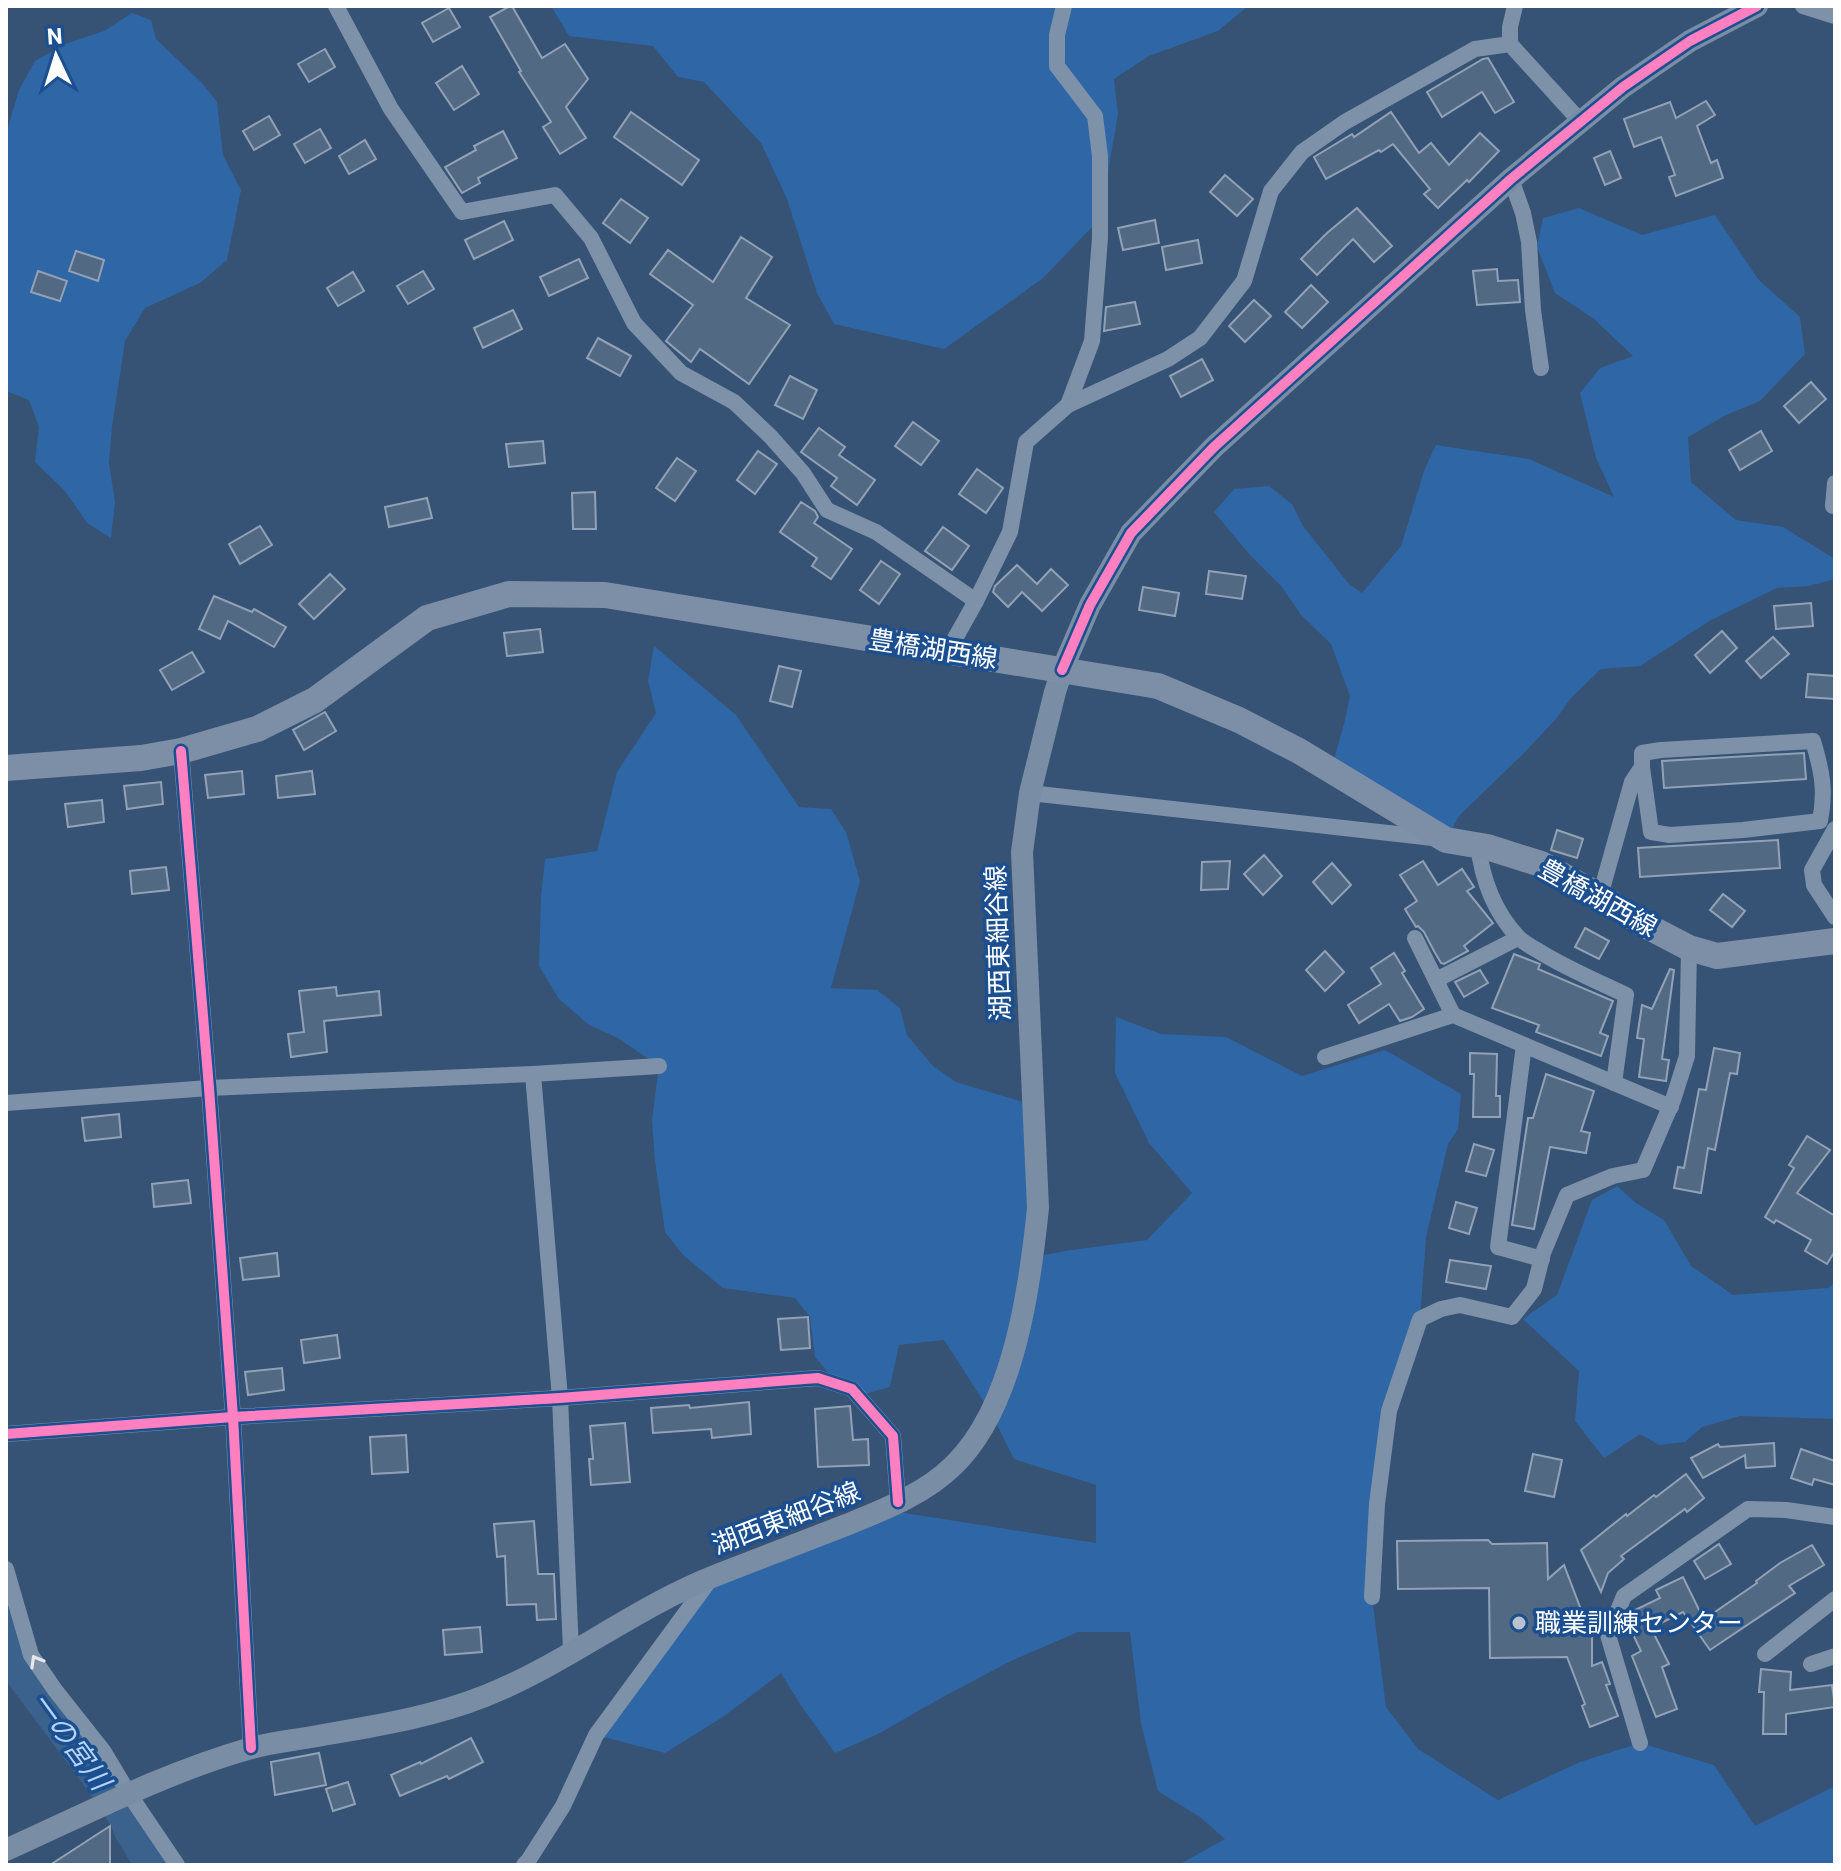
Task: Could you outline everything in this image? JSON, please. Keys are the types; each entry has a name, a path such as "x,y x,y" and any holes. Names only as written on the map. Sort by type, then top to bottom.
{"main road":[{"name":"湖西東細谷線","path":"6,1850 185,1769 251,1748 414,1719 483,1697 525,1678 648,1607 713,1576 898,1502 936,1481 955,1464 976,1439 991,1413 1015,1349 1033,1257 1038,1208 1022,852 1030,793 1062,670 1090,605 1131,533 1214,447 1511,179 1623,87 1690,41 1757,6"},
{"name":"豊橋湖西線","path":"6,768 141,758 181,751 257,729 315,700 427,618 509,594 605,595 1158,686 1239,720 1299,751 1446,840 1478,845 1541,864 1689,948 1717,956 1835,941"}],"street":[{"path":"336,6 391,109 462,212 555,195 591,238 634,323 681,373 734,402 803,473 827,510 876,532 976,601"},
{"path":"1064,6 1057,35 1057,66 1095,116 1100,156 1100,238 1092,341 1068,405"},
{"path":"1515,6 1510,44 1581,122"},
{"path":"1803,6 1835,16"},
{"path":"948,651 1010,532 1026,442 1068,405 1168,359 1200,338 1244,281 1271,191 1302,152 1345,122 1475,49 1510,44"},
{"path":"1511,179 1529,242 1533,310 1541,368"},
{"path":"1833,506 1835,483"},
{"path":"1600,896 1632,782 1642,767 1642,753 1813,741 1825,798 1820,821 1670,835 1651,832 1642,767"},
{"path":"181,751 233,1417 251,1748"},
{"path":"1030,793 1446,840"},
{"path":"1835,829 1812,870 1814,885 1835,917"},
{"path":"1478,845 1488,890 1518,938 1626,995 1614,1083"},
{"path":"1415,938 1453,1015"},
{"path":"1436,980 1518,938"},
{"path":"1372,1597 1377,1504 1389,1411 1420,1319 1441,1309 1460,1305 1512,1317 1534,1289 1567,1195 1613,1176 1643,1170 1671,1107 1687,1056 1689,948"},
{"path":"1325,1057 1453,1015 1671,1107"},
{"path":"1524,1045 1498,1247 1542,1259"},
{"path":"6,1103 209,1088 659,1066"},
{"path":"533,1074 560,1398 571,1651"},
{"path":"6,1434 818,1378 852,1389 893,1436 898,1502"},
{"path":"1640,1743 1608,1635 1624,1596 1748,1509 1786,1510 1835,1517"},
{"path":"6,1569 31,1655 104,1752 120,1798 177,1865"},
{"path":"524,1865 563,1806 596,1735 713,1576"},
{"path":"1765,1654 1835,1599"},
{"path":"1811,1664 1835,1656"}],"shaded area":[{"path":"551,6 1248,6 1218,31 1149,56 1114,79 1118,114 1100,219 1042,279 944,349 834,324 817,293 787,199 761,143 704,82 678,77 653,46 569,36"},
{"path":"132,13 151,20 156,39 203,84 217,102 223,155 241,190 227,260 200,283 145,308 125,341 109,463 115,502 111,538 87,523 65,491 35,462 39,427 29,400 6,391 6,134 19,90 35,61 65,44 104,31"},
{"path":"1579,208 1642,235 1715,215 1758,279 1800,317 1805,354 1760,401 1726,415 1688,437 1691,482 1736,520 1783,527 1835,559 1835,579 1809,586 1777,588 1711,620 1640,666 1601,669 1571,698 1524,753 1459,816 1446,840 1331,770 1350,696 1331,644 1302,616 1281,586 1214,512 1234,489 1269,486 1292,504 1303,526 1349,584 1362,593 1401,546 1425,468 1436,445 1529,459 1614,497 1596,458 1580,393 1600,368 1633,356 1594,319 1555,293 1537,247 1543,218"},
{"path":"654,646 736,715 799,807 831,809 846,832 860,881 831,988 877,990 900,1008 907,1035 933,1066 956,1082 1033,1105 1033,1257 1147,1240 1192,1193 1149,1143 1115,1073 1116,1017 1161,1034 1226,1037 1302,1076 1385,1050 1461,1094 1458,1129 1448,1144 1426,1237 1420,1319 1402,1370 1372,1597 1386,1707 1418,1749 1498,1800 1580,1762 1640,1743 1714,1765 1755,1826 1835,1786 1835,1865 1178,1865 1225,1839 1200,1817 1158,1791 1141,1724 1130,1632 1078,1632 1011,1661 878,1734 835,1753 781,1673 723,1717 665,1753 596,1735 713,1576 879,1509 1096,1543 1096,1485 1014,1459 991,1413 944,1340 899,1345 890,1387 850,1398 815,1357 810,1317 795,1298 723,1288 684,1256 665,1232 652,1120 659,1066 618,1038 589,1025 559,999 539,966 545,859 597,851 617,772 656,713 648,681"},
{"path":"1617,1186 1636,1203 1664,1220 1691,1266 1733,1295 1828,1288 1835,1282 1835,1419 1740,1416 1702,1427 1685,1442 1659,1445 1640,1434 1604,1458 1575,1421 1579,1371 1523,1319 1557,1295 1592,1200"}],"building":[{"path":"510,6 542,58 565,44 588,79 566,107 586,138 560,154 543,127 551,122 519,72 490,17"},
{"path":"449,8 460,27 433,42 422,23"},
{"path":"325,49 335,67 309,82 298,64"},
{"path":"1488,58 1514,102 1495,113 1482,92 1442,117 1427,92"},
{"path":"462,66 479,94 454,110 436,83"},
{"path":"1706,101 1715,115 1697,126 1711,163 1717,160 1723,178 1676,196 1669,177 1675,175 1661,137 1634,147 1624,119 1670,102 1676,118"},
{"path":"631,112 699,160 682,185 614,137"},
{"path":"1391,112 1419,153 1431,143 1449,165 1480,133 1499,151 1438,208 1424,194 1430,189 1393,144 1326,179 1314,157 1352,134 1354,137"},
{"path":"269,116 280,135 254,150 243,131"},
{"path":"320,129 331,148 305,163 294,144"},
{"path":"503,131 517,158 478,178 480,183 462,193 445,167 476,150 474,146"},
{"path":"365,140 376,159 349,174 339,156"},
{"path":"1610,151 1621,178 1605,185 1594,158"},
{"path":"1225,175 1253,199 1237,216 1210,192"},
{"path":"621,199 648,218 630,243 603,223"},
{"path":"1357,208 1392,246 1374,262 1353,239 1317,275 1301,259"},
{"path":"1155,220 1159,243 1123,250 1118,228"},
{"path":"504,221 513,240 474,259 465,240"},
{"path":"741,237 772,257 746,298 790,325 749,384 700,349 691,362 666,341 693,305 650,274 668,250 713,282"},
{"path":"1198,240 1202,263 1166,270 1162,247"},
{"path":"76,251 104,260 98,281 69,271"},
{"path":"579,259 588,278 549,296 540,277"},
{"path":"1497,269 1498,281 1518,280 1520,302 1477,305 1473,271"},
{"path":"38,271 67,281 60,301 31,292"},
{"path":"423,271 434,289 408,304 397,286"},
{"path":"353,272 364,291 338,306 327,288"},
{"path":"1311,285 1328,302 1302,328 1285,312"},
{"path":"1254,300 1271,316 1245,342 1229,326"},
{"path":"1135,302 1140,324 1104,331 1106,307"},
{"path":"513,310 522,329 483,348 474,328"},
{"path":"598,338 631,356 620,376 587,358"},
{"path":"1202,359 1213,380 1181,397 1170,376"},
{"path":"790,376 817,390 803,419 775,405"},
{"path":"1811,382 1826,399 1799,423 1784,406"},
{"path":"913,422 939,441 921,465 895,446"},
{"path":"819,428 845,447 839,455 875,480 857,505 831,486 837,478 801,452"},
{"path":"1761,431 1772,451 1740,470 1729,450"},
{"path":"543,441 545,463 509,467 506,444"},
{"path":"758,451 777,464 755,494 737,480"},
{"path":"677,458 696,471 675,501 656,488"},
{"path":"977,469 1003,488 986,513 959,494"},
{"path":"595,492 596,529 573,529 572,493"},
{"path":"427,498 432,518 389,527 385,507"},
{"path":"801,502 815,511 818,517 814,523 852,549 831,579 812,566 817,558 780,532"},
{"path":"260,526 272,545 240,564 229,544"},
{"path":"943,527 969,546 952,570 925,551"},
{"path":"881,561 900,574 879,604 860,590"},
{"path":"1017,565 1037,584 1051,569 1068,585 1042,611 1022,592 1008,607 993,592 995,586"},
{"path":"1209,571 1246,576 1242,599 1206,594"},
{"path":"330,574 345,589 314,619 299,604"},
{"path":"1143,587 1179,593 1175,616 1139,610"},
{"path":"214,596 252,612 254,609 286,627 274,647 228,621 220,639 199,629"},
{"path":"1811,603 1813,626 1776,629 1774,606"},
{"path":"540,629 543,652 507,656 504,633"},
{"path":"1722,631 1737,648 1710,673 1695,655"},
{"path":"1773,637 1789,654 1761,678 1746,661"},
{"path":"192,652 204,672 172,690 160,670"},
{"path":"779,666 801,671 792,707 770,701"},
{"path":"1808,674 1835,676 1835,699 1806,697"},
{"path":"325,712 336,731 304,750 293,730"},
{"path":"1804,753 1806,779 1664,788 1662,761"},
{"path":"242,771 244,794 208,798 205,775"},
{"path":"312,771 315,794 278,798 276,776"},
{"path":"161,782 163,804 127,809 124,786"},
{"path":"102,800 104,822 68,827 65,804"},
{"path":"1557,830 1583,839 1577,858 1551,850"},
{"path":"1778,840 1780,868 1640,877 1638,848"},
{"path":"1264,855 1282,876 1263,895 1244,874"},
{"path":"1230,861 1228,889 1201,890 1202,862"},
{"path":"1423,861 1438,885 1462,869 1474,887 1467,891 1493,923 1464,946 1468,951 1444,964 1405,909 1417,901 1400,875"},
{"path":"1332,863 1351,885 1332,904 1313,882"},
{"path":"166,867 169,890 132,894 130,871"},
{"path":"1723,894 1745,911 1732,927 1710,910"},
{"path":"1585,928 1609,941 1599,959 1575,947"},
{"path":"1325,951 1344,972 1325,991 1306,970"},
{"path":"1394,953 1424,1009 1400,1021 1389,1004 1359,1023 1348,1005 1381,984 1371,968"},
{"path":"1514,954 1540,964 1538,969 1613,1001 1600,1033 1608,1036 1601,1056 1536,1032 1539,1025 1492,1008"},
{"path":"1670,969 1674,970 1662,1059 1669,1060 1666,1081 1639,1077 1644,1039 1637,1038 1642,1005 1652,1009"},
{"path":"1480,970 1488,983 1464,997 1455,982"},
{"path":"336,987 337,996 379,991 381,1015 324,1021 327,1052 291,1057 288,1034 304,1032 299,991"},
{"path":"1714,1048 1740,1053 1737,1074 1730,1073 1715,1150 1708,1148 1701,1193 1674,1188 1678,1167 1684,1168 1699,1089 1706,1090"},
{"path":"1470,1053 1497,1054 1496,1096 1500,1096 1500,1117 1473,1117 1474,1074 1470,1074"},
{"path":"1546,1074 1594,1091 1581,1131 1590,1133 1586,1153 1550,1147 1534,1229 1512,1225 1528,1118 1533,1118"},
{"path":"119,1114 121,1137 85,1141 82,1118"},
{"path":"1807,1136 1830,1150 1797,1193 1835,1216 1835,1251 1827,1264 1805,1251 1811,1240 1765,1217 1794,1168 1789,1165"},
{"path":"1474,1144 1494,1150 1486,1176 1466,1171"},
{"path":"188,1180 191,1203 154,1207 152,1184"},
{"path":"1456,1202 1477,1208 1469,1234 1449,1228"},
{"path":"277,1253 279,1276 243,1280 240,1258"},
{"path":"1450,1260 1491,1266 1486,1289 1446,1282"},
{"path":"808,1317 810,1348 781,1350 778,1319"},
{"path":"337,1335 340,1358 304,1363 301,1340"},
{"path":"282,1368 284,1390 248,1395 245,1372"},
{"path":"749,1402 751,1434 712,1438 711,1429 653,1433 651,1408"},
{"path":"850,1406 853,1440 868,1439 869,1465 818,1467 815,1409"},
{"path":"625,1423 630,1482 591,1485 589,1459 593,1459 590,1426"},
{"path":"406,1435 408,1472 372,1474 370,1437"},
{"path":"1774,1443 1775,1466 1746,1468 1745,1455 1703,1478 1691,1458 1718,1444 1720,1447"},
{"path":"1801,1449 1835,1461 1835,1485 1814,1479 1812,1485 1791,1478"},
{"path":"1533,1454 1562,1460 1554,1497 1525,1491"},
{"path":"1686,1474 1704,1498 1621,1556 1624,1559 1608,1573 1601,1592 1581,1550 1626,1514 1654,1495 1656,1497"},
{"path":"534,1521 538,1574 554,1574 556,1619 537,1620 536,1604 507,1605 505,1556 497,1557 494,1524"},
{"name":"職業訓練センター","path":"1488,1540 1492,1544 1547,1543 1548,1579 1564,1565 1588,1628 1587,1633 1592,1631 1592,1666 1602,1662 1610,1684 1606,1685 1618,1716 1590,1727 1582,1706 1585,1704 1567,1657 1490,1658 1489,1588 1398,1589 1397,1541"},
{"path":"1719,1544 1731,1564 1705,1579 1694,1561"},
{"path":"1812,1545 1824,1565 1789,1586 1795,1593 1710,1650 1683,1612 1651,1628 1669,1664 1662,1667 1677,1709 1656,1717 1632,1656 1641,1651 1626,1620 1629,1613 1660,1598 1656,1590 1683,1577 1703,1618 1757,1583 1780,1563"},
{"path":"480,1627 482,1652 445,1655 443,1630"},
{"path":"1761,1669 1791,1672 1790,1690 1832,1685 1835,1707 1786,1714 1786,1734 1763,1734 1764,1692 1759,1692"},
{"path":"471,1738 483,1762 449,1779 447,1776 400,1796 391,1775 421,1764"},
{"path":"319,1753 326,1785 275,1795 271,1762"},
{"path":"348,1782 355,1804 333,1811 326,1789"},
{"path":"110,1826 110,1865 50,1865"}],"waterway":[{"name":"一の宮川","path":"6,1615 24,1675 101,1778 153,1865"}],"cycle path":[{"path":"1062,670 1090,605 1131,533 1214,447 1511,179 1623,87 1690,41 1757,6"},
{"path":"181,751 233,1417 251,1748"},
{"path":"6,1434 818,1378 852,1389 893,1436 898,1502"}],"place":[{"name":"職業訓練センター","path":"1519,1623"}]}
